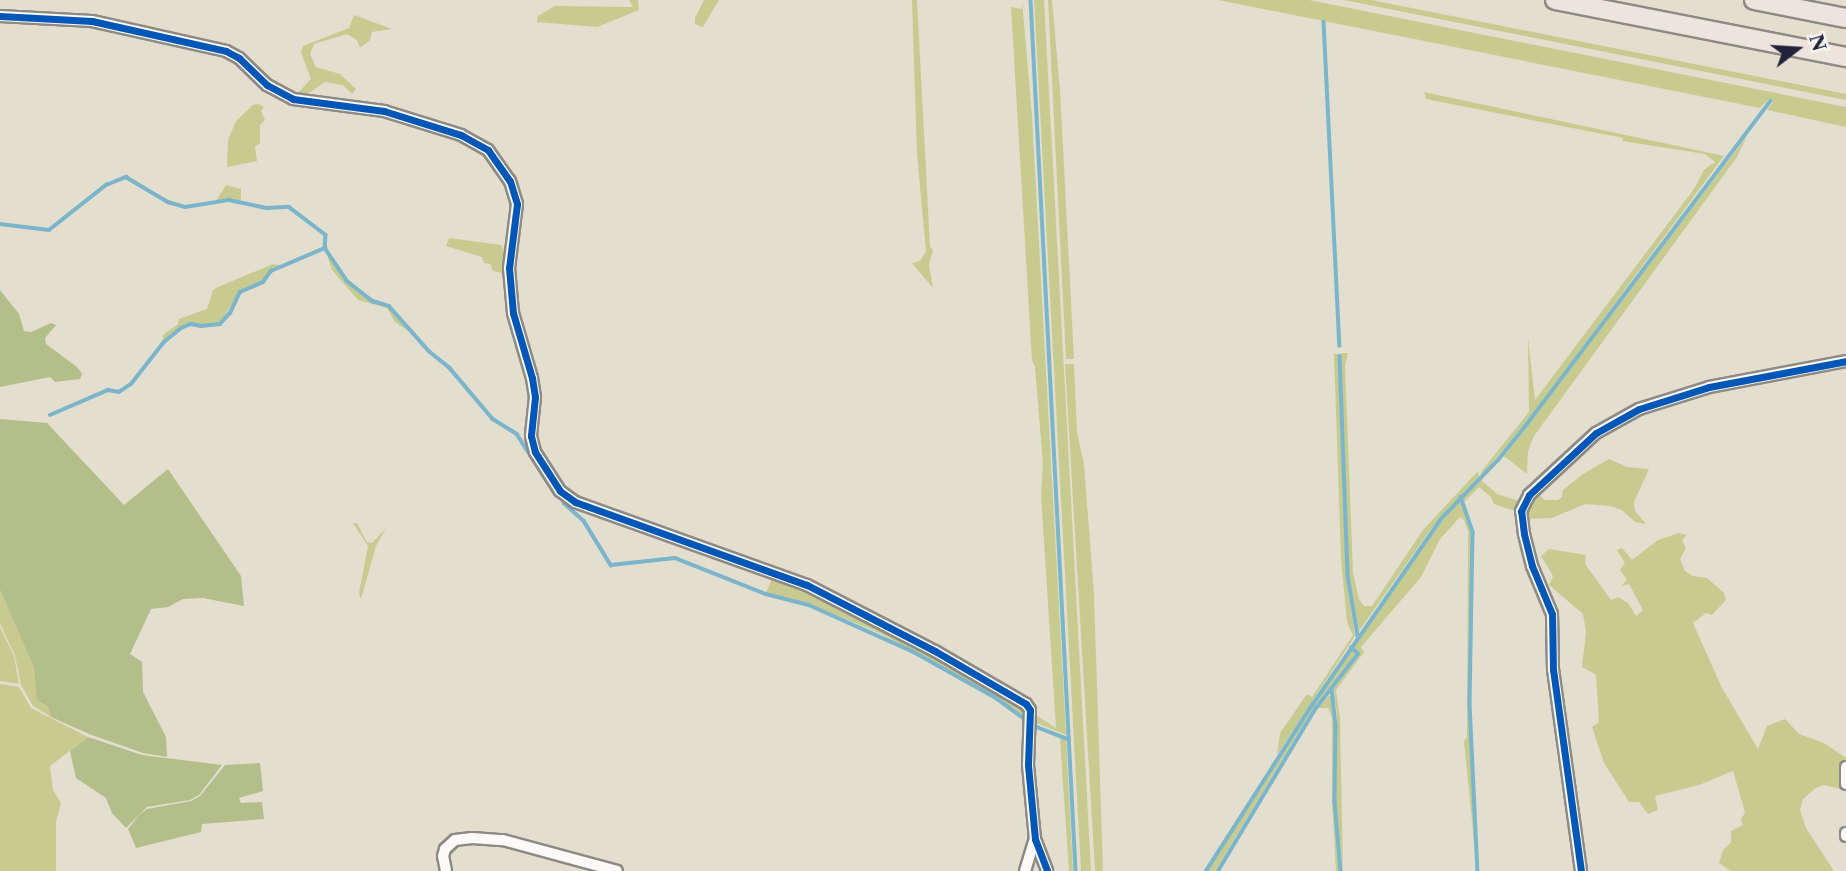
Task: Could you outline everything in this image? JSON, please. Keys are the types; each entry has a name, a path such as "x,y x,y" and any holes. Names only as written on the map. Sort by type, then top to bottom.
{"highway":[{"path":"1555,0 1846,57"},
{"path":"1754,0 1846,18"}],"street":[{"path":"0,16 92,21 226,51 239,58 267,85 293,99 384,111 461,135 488,150 510,181 517,204 509,268 513,313 532,377 534,452 559,491 576,502 727,554 807,585 1017,697 1030,710 1028,765 1035,839 1047,871"},
{"path":"1581,871 1553,670 1552,614 1531,566 1524,534 1521,511 1529,495 1596,433 1639,409 1709,387 1846,361"},
{"path":"1846,767 1846,784"},
{"path":"446,871 443,856 445,849 455,840 472,838 503,841 617,871"},
{"path":"1025,871 1035,839"}],"green space":[{"path":"629,0 638,0 639,10 597,27 537,22 538,16 555,6 633,7"},
{"path":"704,0 719,0 703,27 695,24 695,18"},
{"path":"912,0 917,0 930,247 933,250 929,265 933,288 912,263 920,261 926,251 917,154"},
{"path":"1022,0 1032,116 1066,735 1032,721 1033,713 1056,728 1041,494 1043,464 1035,367 1032,360 1011,7 1022,9"},
{"path":"1034,0 1044,0 1091,871 1081,871"},
{"path":"1048,0 1052,0 1060,90 1074,359 1066,359"},
{"path":"1218,0 1309,0 1846,107 1846,127 1767,110 1773,102 1768,100 1760,108"},
{"path":"1344,0 1371,0 1846,94 1846,100"},
{"path":"354,15 392,29 372,32 370,40 360,48 357,40 347,34 314,44 310,54 316,67 340,74 356,89 352,94 343,85 325,82 300,99 294,97 311,79 301,52 303,46 349,28"},
{"path":"1424,92 1724,156 1529,419 1482,475 1481,472 1529,412 1528,338 1535,400 1694,189 1704,170 1715,162 1705,154 1622,141 1623,138 1426,99"},
{"path":"253,105 264,107 261,111 265,120 260,125 260,143 255,147 257,161 227,167 228,140 236,121"},
{"path":"1747,136 1737,157 1534,436 1528,451 1527,474 1504,456"},
{"path":"226,185 241,189 241,200 216,201"},
{"path":"449,238 501,245 508,258 507,268 502,273 493,271 490,264 484,263 482,257 446,246"},
{"path":"325,249 346,282 362,295 388,307 408,331 395,322 387,308 358,300 332,270"},
{"path":"273,264 283,266 271,270 263,281 240,291 220,323 191,323 163,342 163,335 178,324 179,319 207,309 213,290"},
{"path":"0,290 19,314 24,331 31,332 51,323 56,325 45,338 46,344 77,367 82,374 80,379 55,382 50,377 0,387"},
{"path":"1341,353 1348,353 1345,366 1353,573 1359,599 1364,606 1372,606 1423,530 1478,471 1479,477 1431,529 1359,631 1349,576"},
{"path":"1334,354 1338,354 1346,577 1355,636 1277,755 1280,733 1307,694 1312,697 1353,635 1347,622 1341,558"},
{"path":"1065,364 1074,364 1077,432 1084,464 1094,594 1103,871 1095,871"},
{"path":"0,419 47,423 124,505 168,469 241,576 244,606 203,598 183,599 168,607 151,609 130,654 142,662 143,692 166,737 167,757 143,753 89,734 51,717 48,707 37,700 34,668 0,590"},
{"path":"1609,459 1627,467 1649,469 1634,502 1635,511 1646,524 1635,522 1622,510 1610,506 1585,504 1552,518 1526,519 1537,493 1545,500 1558,500 1562,497 1563,490"},
{"path":"1481,480 1497,494 1519,501 1518,511 1549,612 1550,671 1547,619 1524,559 1515,511 1494,504 1491,497 1479,487 1464,502 1463,498"},
{"path":"1461,499 1472,532 1469,704 1477,871 1464,741 1467,737 1468,531 1460,517 1440,539 1421,577 1361,647 1364,652 1336,690 1340,719 1343,871 1336,800 1337,717 1334,688 1360,654 1352,648 1359,637 1442,520"},
{"path":"353,523 357,523 367,542 372,543 386,528 376,546 361,599 359,593 368,546"},
{"path":"1679,533 1687,535 1682,540 1686,548 1680,559 1685,571 1693,576 1707,578 1724,593 1726,600 1712,615 1706,613 1693,623 1722,688 1758,749 1767,726 1785,719 1799,734 1824,743 1846,758 1841,773 1845,790 1824,785 1816,788 1803,799 1800,810 1806,828 1834,871 1731,871 1719,863 1723,850 1731,842 1731,831 1743,825 1741,820 1745,812 1733,771 1699,785 1655,796 1658,810 1648,814 1639,802 1629,802 1604,763 1592,727 1599,722 1596,675 1582,667 1586,632 1583,614 1549,585 1553,576 1541,556 1549,549 1586,555 1585,564 1611,600 1618,597 1628,603 1636,616 1643,610 1629,584 1621,586 1627,580 1620,570 1625,563 1617,550 1622,548 1632,560 1658,540"},
{"path":"773,576 806,587 934,653 1028,711 1025,718 996,698 880,633 809,604 766,593"},
{"path":"0,590 34,668 41,703 48,707 51,717 33,706 21,685 15,656 0,623"},
{"path":"0,627 14,656 19,684 0,681"},
{"path":"1351,650 1356,654 1314,707 1215,871 1208,871 1313,704"},
{"path":"0,684 19,687 31,708 88,737 50,766 53,790 61,803 56,822 56,871 0,871"},
{"path":"1332,693 1335,728 1334,802 1339,871 1336,871 1332,801 1332,717 1328,708 1318,708"},
{"path":"88,737 142,755 222,765 199,795 190,800 147,807 126,828 112,813 106,798 76,778 70,751"},
{"path":"1060,739 1066,740 1073,871 1069,871"},
{"path":"260,763 263,791 239,798 241,803 262,802 264,819 202,824 201,832 136,848 128,829 147,809 191,801 200,796 225,765"}],"waterway":[{"path":"1031,0 1076,871"},
{"path":"1324,22 1340,346"},
{"path":"1206,871 1313,704 1441,519 1498,460 1527,424 1770,101"},
{"path":"0,224 49,230 106,185 126,177 168,202 185,207 229,200 267,208 289,207 326,235 325,248"},
{"path":"50,415 108,390 119,392 131,384 164,342 181,328 191,324 220,324 230,313 240,292 263,282 271,271 325,248 347,281 373,301 389,306 429,351 449,367 493,419 517,434 556,495"},
{"path":"1340,356 1348,576 1358,636"},
{"path":"1461,497 1473,532 1470,704 1478,871"},
{"path":"564,503 584,521 611,565 675,558 766,594 809,605 912,651 996,698 1025,719"},
{"path":"1218,871 1316,708 1358,654 1351,648"},
{"path":"1332,688 1336,727 1335,801 1341,871"},
{"path":"1034,726 1068,739"}],"cycle path":[{"path":"0,16 92,21 226,51 239,58 267,85 293,99 384,111 461,135 488,150 510,181 517,204 509,268 513,313 535,397 531,436 535,452 560,491 575,502 807,585 935,651 1026,704 1030,710 1028,765 1035,839 1047,871"},
{"path":"1581,871 1553,670 1552,614 1532,566 1524,534 1521,511 1529,495 1596,433 1639,409 1709,387 1846,361"}]}
